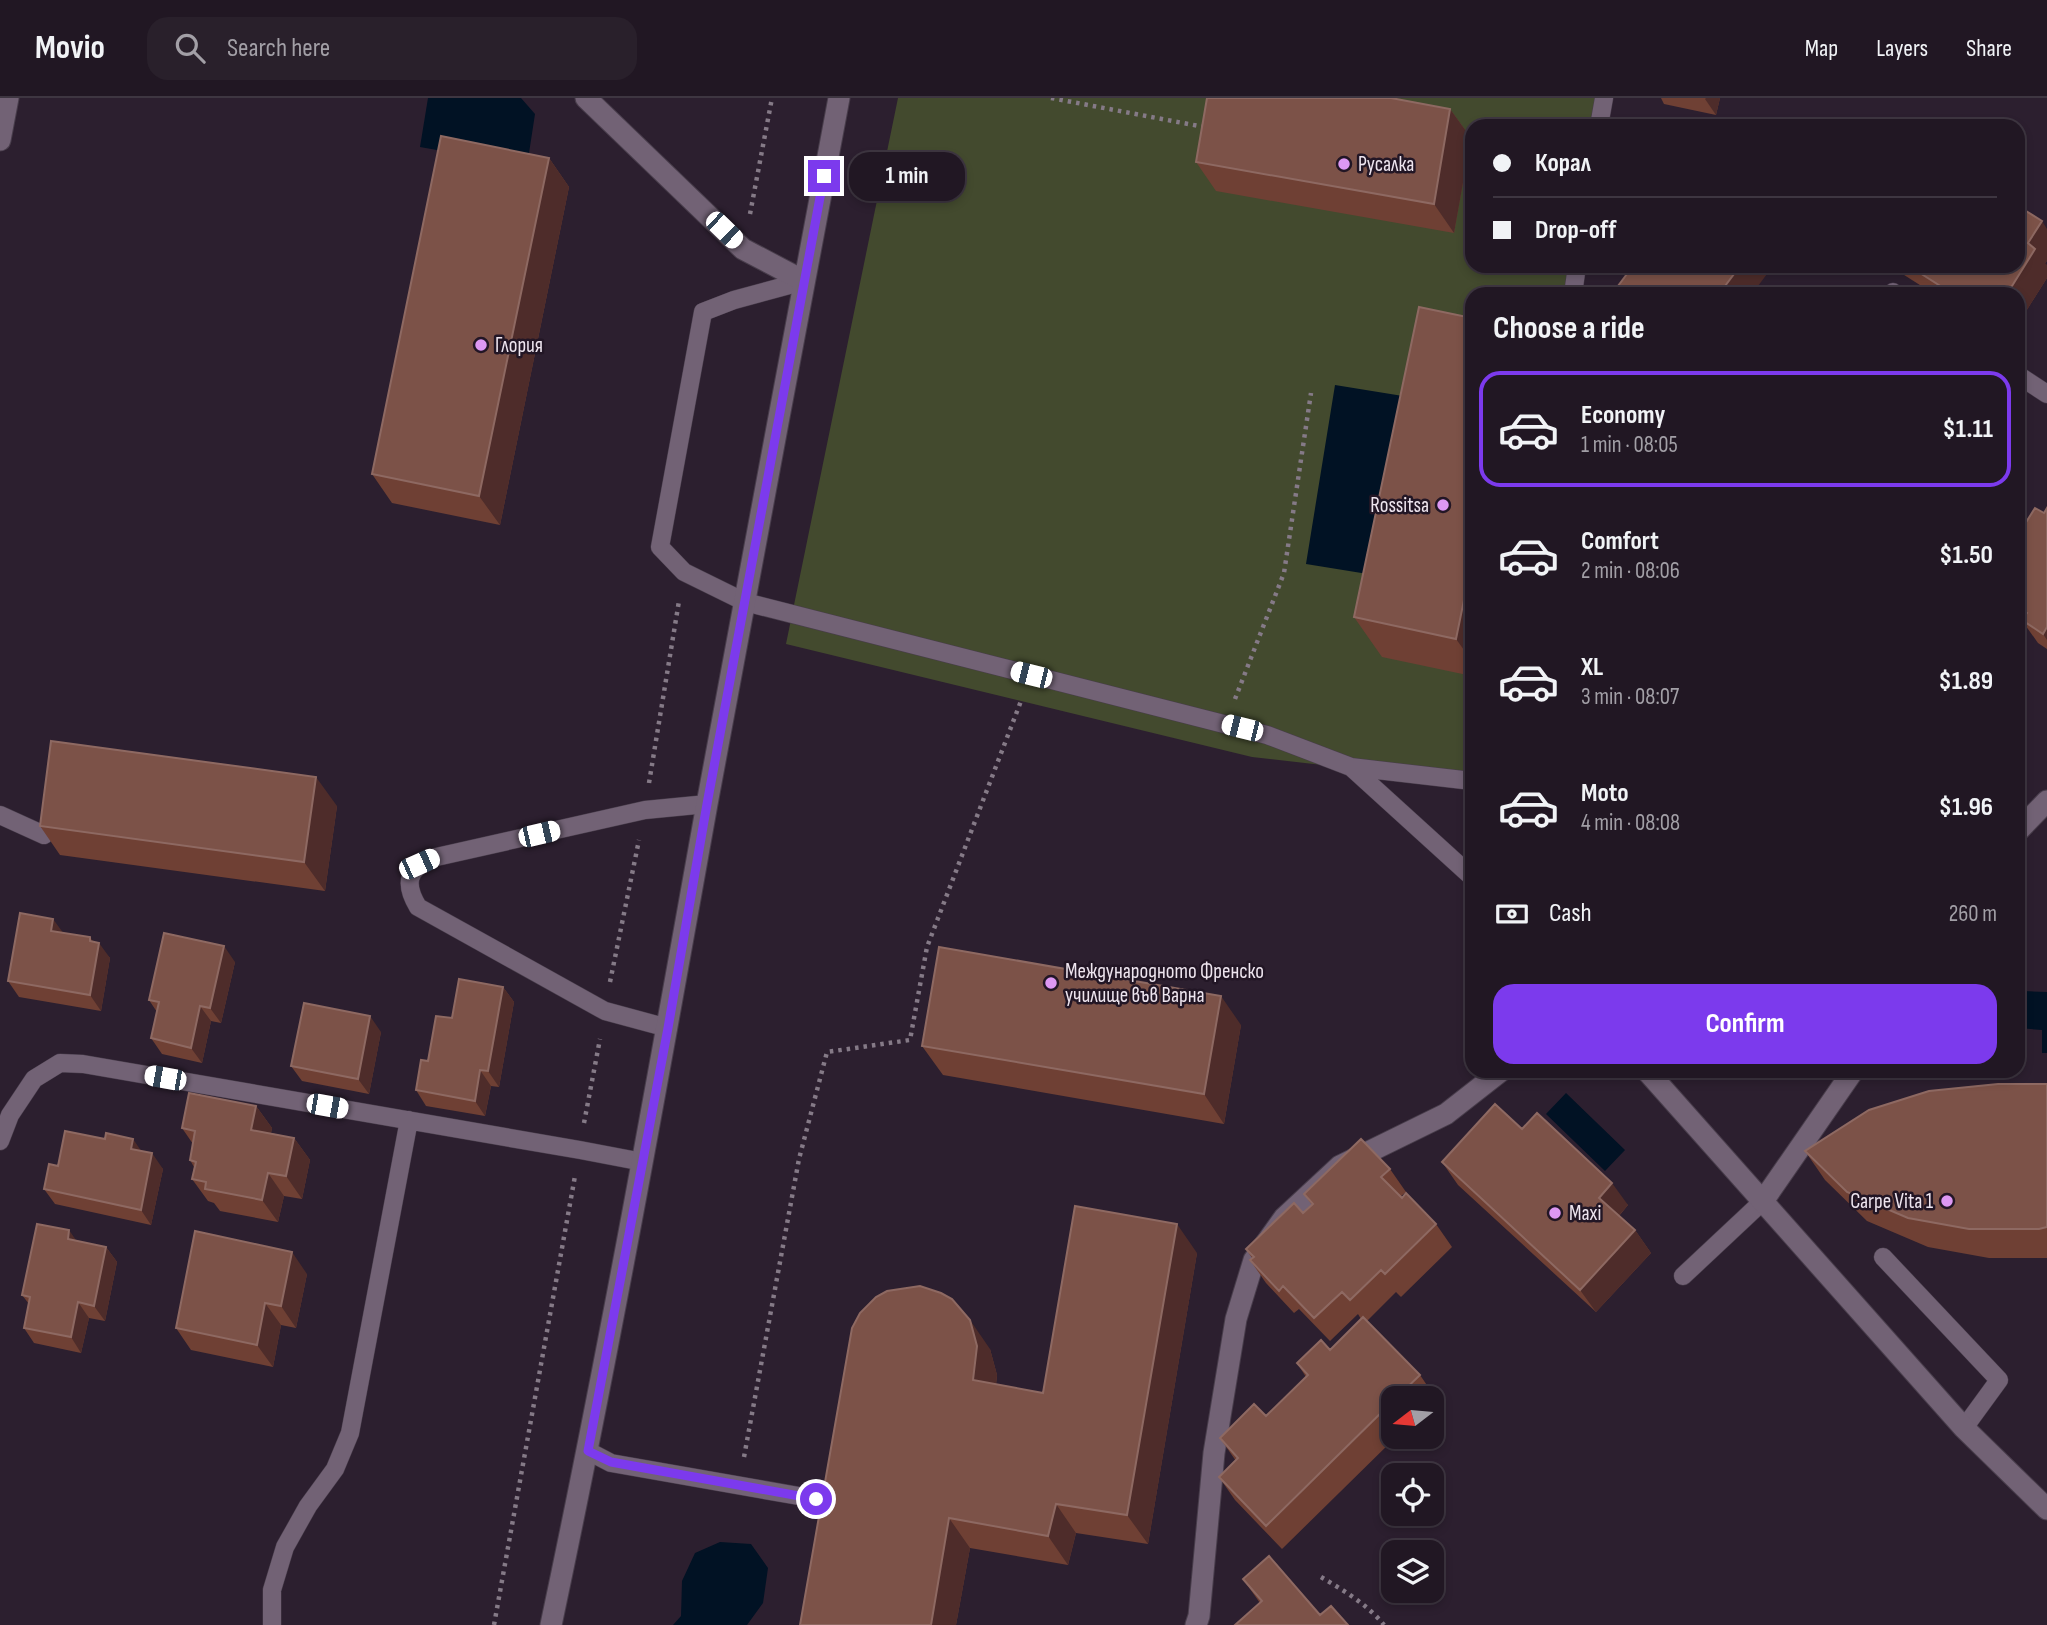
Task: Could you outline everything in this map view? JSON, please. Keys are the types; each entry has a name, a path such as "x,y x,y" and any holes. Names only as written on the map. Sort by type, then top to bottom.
{"street":[{"path":"0,140 8,98"},
{"path":"586,98 744,249 804,281"},
{"path":"551,1625 588,1451 643,1162 839,98"},
{"path":"2025,824 2047,802"},
{"path":"1196,1625 1214,1453 1236,1319 1254,1260 1284,1218 1340,1166 1446,1114 1492,1078"},
{"path":"1653,1078 1964,1428 2047,1509"},
{"path":"1763,1201 1848,1078"}],"lane":[{"path":"1600,119 1604,98"},
{"path":"804,281 734,300 703,312 660,547 684,572 745,602 1267,735 1351,767 1465,781"},
{"path":"2025,380 2047,394"},
{"path":"1351,767 1465,871"},
{"path":"668,1028 605,1011 418,907 410,893 411,875 419,864 432,858 645,810 707,804"},
{"path":"0,815 44,835"},
{"path":"0,1141 10,1115 34,1079 60,1063 83,1064 643,1162"},
{"path":"272,1625 272,1590 285,1548 308,1506 335,1469 350,1433 409,1120"},
{"path":"1683,1276 1763,1201"},
{"path":"1883,1257 1999,1380 1964,1428"},
{"path":"588,1451 611,1462 816,1499"}],"path":[{"path":"744,249 772,98"},
{"path":"1051,98 1204,127"},
{"path":"1230,711 1284,573 1311,393"},
{"path":"494,1625 605,1011 645,810 684,572"},
{"path":"739,1485 799,1159 827,1052 910,1040 927,947 1031,675"},
{"path":"1321,1577 1355,1600 1384,1625"}],"green space":[{"path":"898,98 1604,98 1600,119 1465,119 1465,273 1576,273 1574,287 1465,287 1465,781 1252,757 786,644"}],"water":[{"path":"428,98 521,98 535,114 527,166 420,147"},
{"path":"1335,385 1409,397 1380,576 1306,564"},
{"path":"2025,991 2047,992 2047,1053 2042,1053 2042,1030 2025,1029"},
{"path":"1566,1093 1625,1150 1605,1171 1546,1114"},
{"path":"720,1542 751,1544 768,1568 763,1603 747,1625 673,1625 681,1616 682,1581 695,1553"}],"building":[{"name":"Русалка","path":"1207,98 1391,98 1450,109 1434,204 1196,162"},
{"name":"Глория","path":"441,136 549,158 479,496 372,474"},
{"path":"2025,210 2042,221 2028,243 2035,249 2025,265"},
{"path":"1628,273 1735,273 1724,287 1617,287"},
{"path":"1920,273 2020,273 2011,287 1942,287"},
{"path":"1419,307 1465,317 1465,595 1456,639 1354,617"},
{"path":"2035,508 2044,513 2047,508 2047,627 2043,634 2025,622 2025,524"},
{"path":"51,741 316,777 304,862 40,826"},
{"path":"20,913 53,919 51,931 90,937 90,941 99,943 90,995 8,981"},
{"path":"164,933 224,946 210,1008 200,1006 191,1048 151,1038 159,1002 149,1000"},
{"path":"939,947 1221,996 1204,1094 922,1046"},
{"path":"459,979 503,987 488,1071 480,1070 475,1101 416,1090 421,1060 428,1061 436,1016 452,1018"},
{"path":"304,1003 370,1016 358,1079 291,1066"},
{"name":"Carpe Vita 1","path":"1998,1084 2047,1084 2047,1227 1969,1229 1908,1218 1847,1192 1805,1151 1869,1110 1929,1091"},
{"path":"189,1093 256,1106 251,1130 294,1138 286,1176 268,1173 262,1200 205,1189 206,1182 192,1179 196,1162 190,1160 195,1131 182,1128"},
{"name":"Maxi","path":"1495,1104 1522,1129 1537,1113 1612,1183 1599,1198 1635,1230 1580,1290 1442,1162"},
{"path":"65,1131 105,1139 106,1133 133,1139 131,1149 152,1153 141,1210 44,1189 49,1164 58,1166"},
{"path":"1361,1139 1390,1169 1381,1177 1402,1198 1406,1193 1436,1224 1385,1274 1381,1270 1350,1300 1342,1292 1314,1318 1283,1286 1279,1291 1250,1260 1254,1257 1246,1249 1294,1203 1303,1213 1313,1204 1304,1194"},
{"path":"1075,1206 1177,1224 1127,1515 1056,1504 1048,1536 949,1518 931,1625 800,1625 852,1328 860,1313 876,1297 887,1291 920,1286 941,1293 952,1299 970,1320 977,1346 973,1380 1043,1393"},
{"path":"37,1224 69,1230 68,1239 106,1247 94,1306 78,1302 71,1337 24,1328 30,1297 22,1295"},
{"path":"195,1231 292,1252 281,1306 265,1303 257,1345 176,1328"},
{"path":"1363,1317 1420,1375 1409,1386 1381,1386 1381,1413 1266,1526 1219,1477 1238,1458 1220,1438 1254,1404 1266,1416 1308,1375 1297,1363 1321,1340 1330,1350"},
{"path":"1269,1556 1320,1615 1331,1606 1348,1625 1235,1625 1262,1601 1243,1579"}],"place":[{"name":"Русалка","path":"1344,164"},
{"name":"Глория","path":"481,345"},
{"name":"Rossitsa","path":"1443,505"},
{"name":"Международното Френско училище във Варна","path":"1051,983"},
{"name":"Carpe Vita 1","path":"1947,1201"},
{"name":"Maxi","path":"1555,1213"}],"route":[{"path":"816,1499 611,1462 588,1451 824,176"}]}
